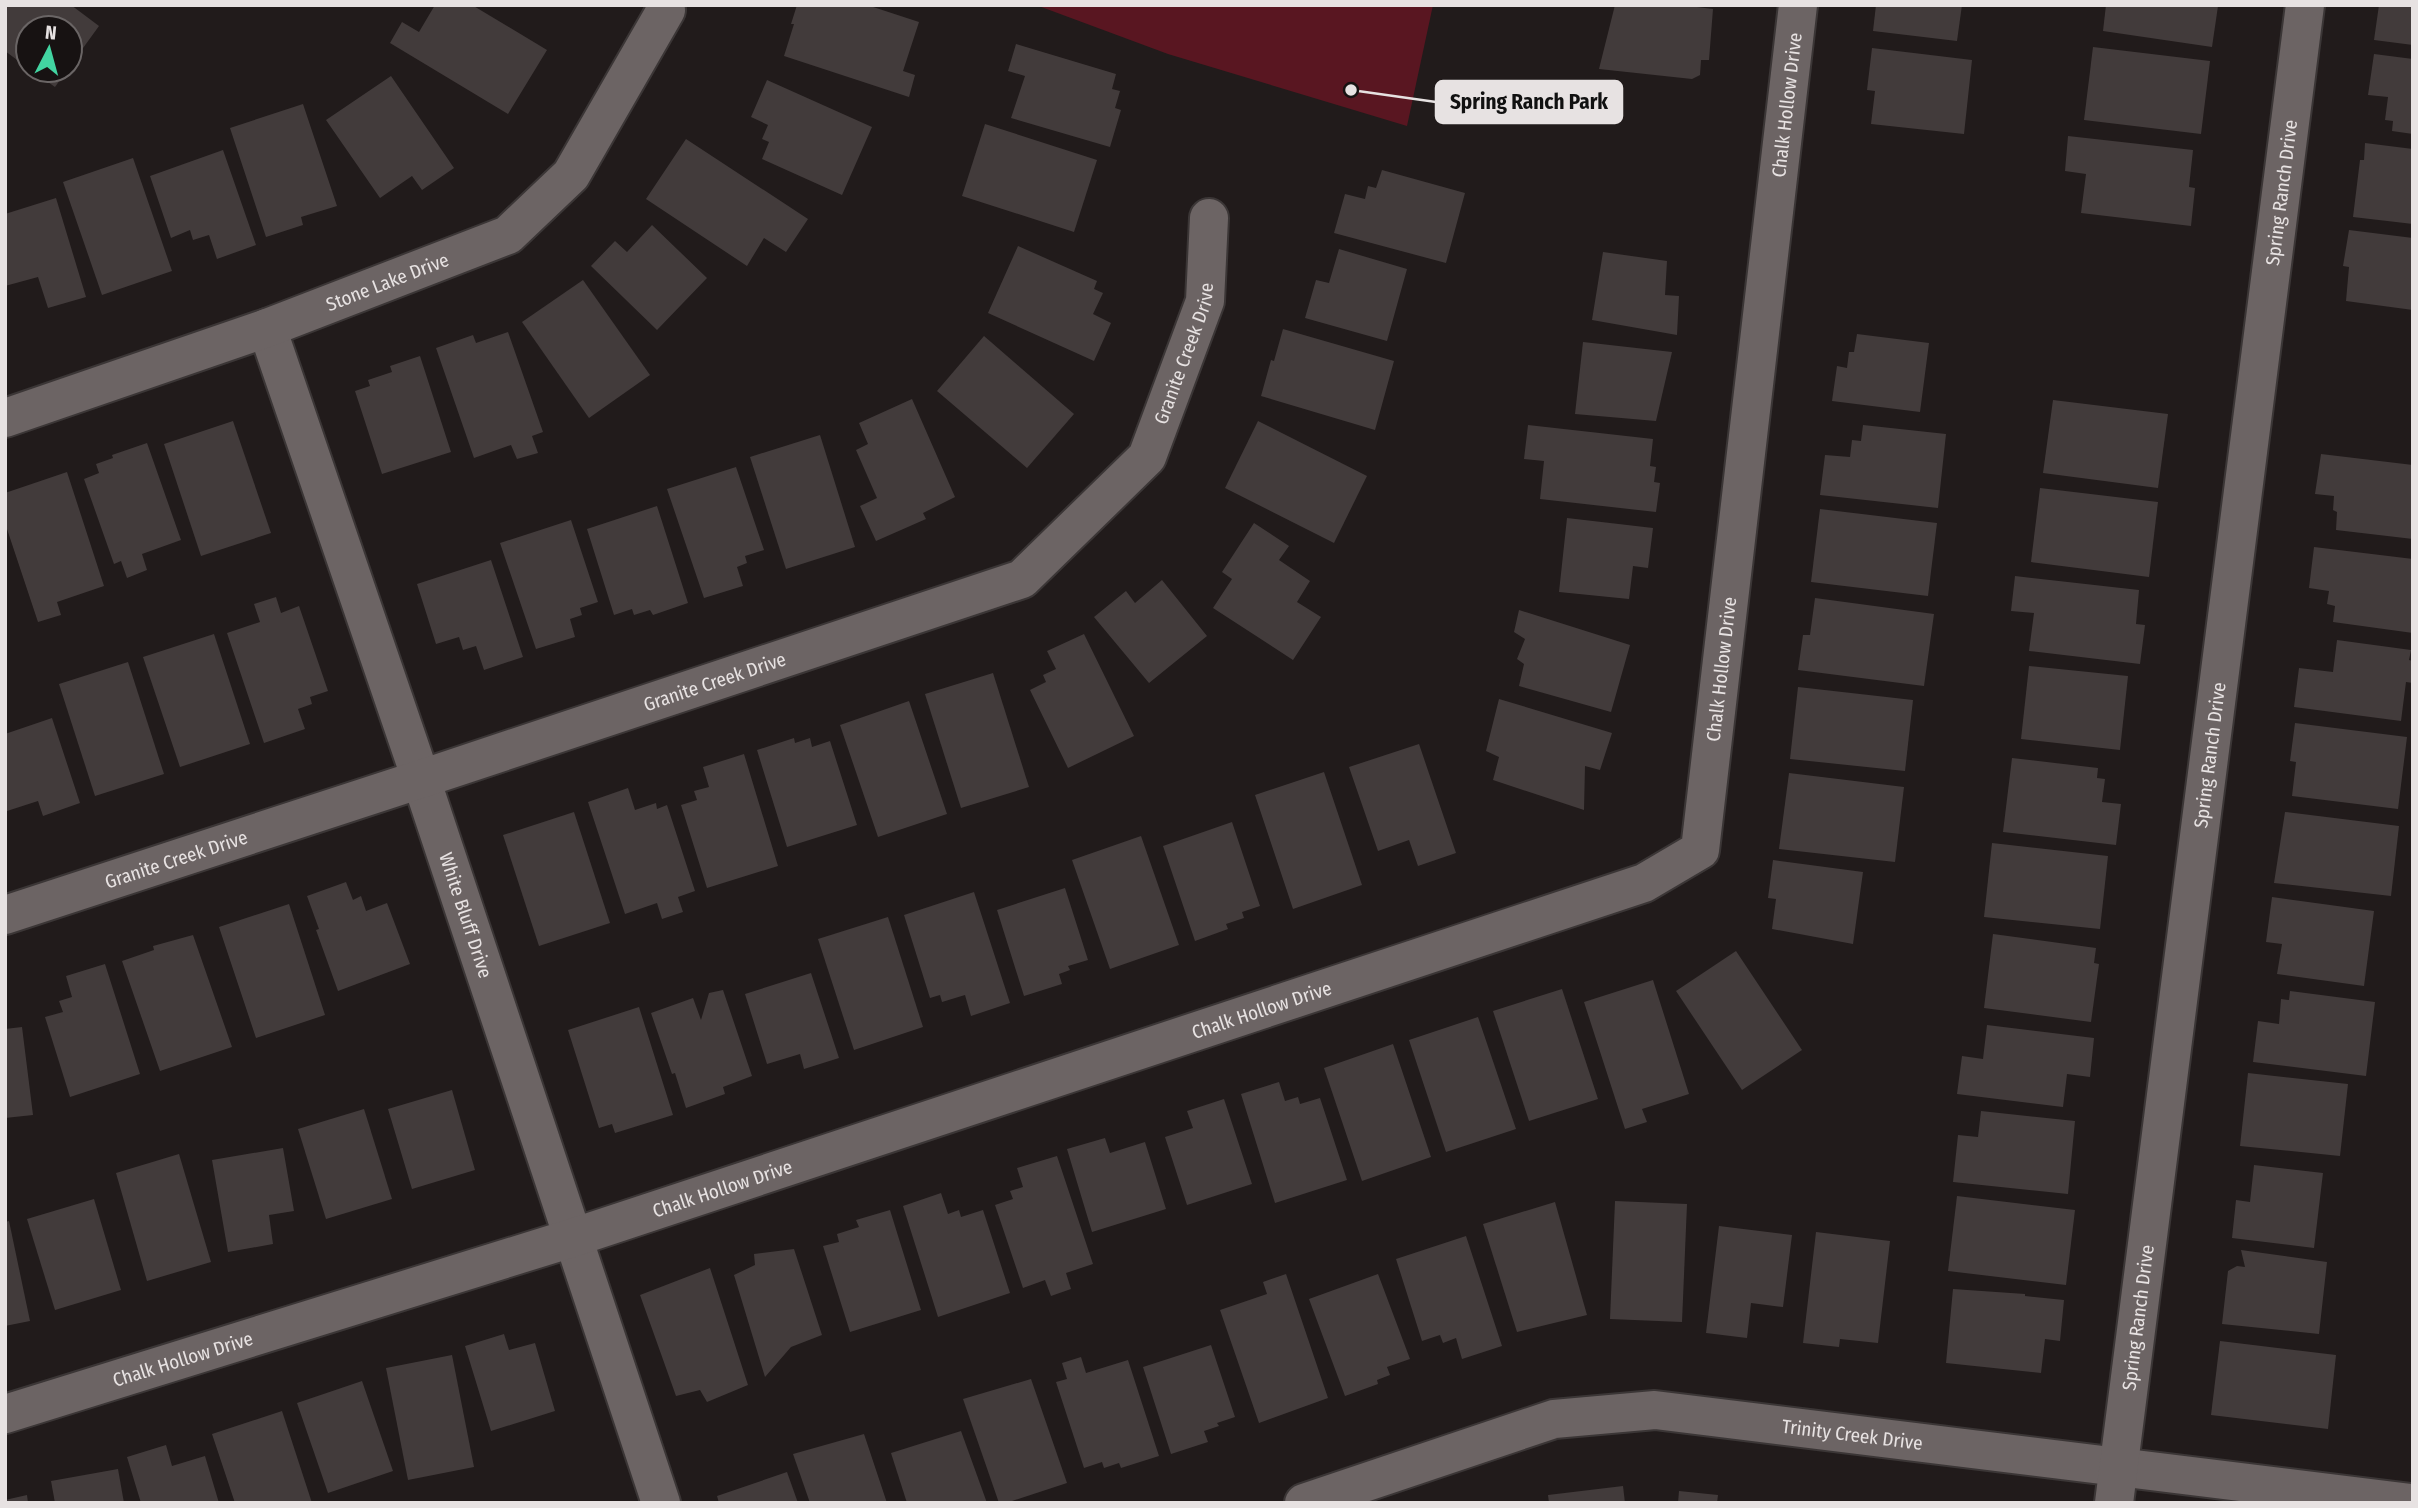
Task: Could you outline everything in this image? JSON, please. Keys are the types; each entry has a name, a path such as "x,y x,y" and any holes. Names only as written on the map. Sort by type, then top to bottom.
{"street":[{"name":"Chalk Hollow Drive","path":"5,1415 572,1238 1644,883 1700,850 1798,5"},
{"name":"Spring Ranch Drive","path":"2116,1485 2305,5"},
{"name":"Stone Lake Drive","path":"5,418 267,328 508,235 571,175 666,10"},
{"name":"Granite Creek Drive","path":"5,915 1022,579 1147,457 1205,301 1209,218"},
{"name":"White Bluff Drive","path":"267,328 421,779 661,1503"},
{"name":"Trinity Creek Drive","path":"1304,1503 1554,1419 1655,1410 2116,1485 2411,1503"}],"shaded area":[{"path":"1036,5 1433,5 1407,126 1168,54"}],"building":[{"path":"5,5 71,5 83,14 14,14 14,58 5,51"},
{"path":"435,5 472,5 547,50 508,114 390,43 402,22 419,32"},
{"path":"797,5 867,5 919,22 903,71 915,75 909,97 784,56"},
{"path":"1615,5 1681,5 1713,9 1709,60 1701,60 1700,75 1692,79 1599,69"},
{"path":"1876,5 1962,5 1957,41 1873,31"},
{"path":"2106,5 2218,6 2212,47 2103,31"},
{"path":"2379,5 2413,5 2413,45 2374,40"},
{"path":"84,15 99,26 84,47"},
{"path":"1016,44 1116,74 1112,89 1120,91 1115,108 1121,110 1110,147 1011,118 1025,76 1008,71"},
{"path":"2093,47 2210,61 2201,134 2084,120"},
{"path":"1872,48 1972,60 1964,134 1871,124 1875,91 1867,90"},
{"path":"2374,54 2413,59 2413,134 2392,131 2393,121 2385,120 2388,97 2368,95"},
{"path":"391,76 454,168 422,190 412,176 380,198 326,120"},
{"path":"767,80 872,127 842,195 762,159 769,142 762,139 768,125 751,117"},
{"path":"303,104 337,206 301,217 303,225 266,237 230,128"},
{"path":"985,124 1097,160 1074,232 962,196"},
{"path":"2068,136 2193,150 2189,187 2195,188 2191,226 2081,213 2086,174 2065,171"},
{"path":"686,139 808,219 786,252 764,238 747,266 646,199"},
{"path":"2365,143 2413,149 2413,224 2353,217 2360,160 2364,160"},
{"path":"223,150 256,245 217,259 209,235 193,240 190,230 171,238 150,176"},
{"path":"133,158 172,271 102,295 63,182"},
{"path":"1382,170 1465,193 1446,263 1334,233 1345,194 1365,199 1368,186 1376,188"},
{"path":"56,198 86,297 48,308 38,277 5,286 5,214"},
{"path":"652,225 707,278 657,330 591,266 615,241 627,252"},
{"path":"2349,230 2413,238 2413,310 2346,301 2349,267 2343,266"},
{"path":"1018,246 1097,281 1094,289 1103,293 1093,314 1111,323 1094,361 988,313"},
{"path":"1339,249 1407,269 1387,341 1305,318 1316,280 1329,283"},
{"path":"1603,252 1667,261 1665,295 1679,296 1677,335 1592,320"},
{"path":"583,280 650,375 589,418 522,322"},
{"path":"1283,329 1394,361 1375,430 1261,396"},
{"path":"508,332 543,432 532,436 538,453 517,459 511,445 474,458 436,348 473,335 476,343"},
{"path":"1857,334 1929,343 1920,412 1832,401 1837,366 1847,368 1849,352 1854,352"},
{"path":"984,336 1074,414 1027,468 937,391"},
{"path":"1583,342 1672,352 1656,421 1575,414"},
{"path":"420,356 451,452 382,474 355,391 370,386 368,380 392,372 390,366"},
{"path":"912,399 955,497 923,513 926,519 876,541 860,506 877,498 856,450 868,444 859,423"},
{"path":"2053,400 2168,414 2158,488 2043,473"},
{"path":"233,421 271,533 201,556 164,444"},
{"path":"1258,421 1367,476 1334,543 1225,488"},
{"path":"1528,425 1653,439 1650,466 1656,467 1654,482 1660,483 1656,512 1540,499 1544,461 1524,459"},
{"path":"1863,425 1946,434 1938,508 1820,495 1825,455 1850,457 1852,440 1861,441"},
{"path":"820,435 855,547 786,569 750,457"},
{"path":"147,443 181,540 142,554 147,570 127,578 121,561 114,564 84,479 99,473 96,464 113,458 112,455"},
{"path":"2321,454 2413,465 2413,539 2336,530 2334,496 2315,494"},
{"path":"736,467 764,550 745,556 747,563 737,567 743,586 704,598 667,489"},
{"path":"67,472 104,586 57,602 61,615 38,622 5,523 5,493"},
{"path":"2040,488 2158,502 2149,577 2031,562"},
{"path":"657,506 688,603 653,615 650,610 634,615 632,609 614,615 587,529"},
{"path":"1820,509 1937,523 1928,596 1811,582"},
{"path":"1567,518 1653,528 1648,568 1633,566 1629,599 1559,592"},
{"path":"571,520 598,602 580,608 582,615 570,619 575,637 536,649 500,543"},
{"path":"1254,523 1289,546 1279,560 1310,581 1297,602 1321,617 1293,660 1213,608 1232,579 1222,572"},
{"path":"2314,547 2413,559 2413,633 2333,622 2335,606 2327,604 2329,591 2309,588"},
{"path":"491,560 523,657 484,670 476,646 463,650 459,637 436,644 417,584"},
{"path":"2015,576 2139,590 2136,624 2145,625 2140,664 2029,651 2034,613 2011,611"},
{"path":"1162,580 1207,636 1149,683 1094,617 1126,591 1135,603"},
{"path":"276,597 281,613 299,606 328,691 310,697 312,704 298,709 305,729 264,743 227,633 260,622 254,604"},
{"path":"1815,598 1934,614 1924,686 1798,670 1803,635 1810,635"},
{"path":"1519,610 1630,645 1611,712 1519,686 1524,664 1517,659 1525,639 1514,632"},
{"path":"214,634 250,744 180,767 143,657"},
{"path":"1084,634 1134,736 1068,768 1030,690 1046,682 1043,675 1056,669 1047,651"},
{"path":"2337,640 2411,650 2409,660 2413,661 2413,683 2406,682 2401,721 2294,707 2299,668 2333,672"},
{"path":"128,662 164,774 95,796 59,684"},
{"path":"2029,666 2128,676 2120,750 2021,739"},
{"path":"993,673 1029,787 961,808 925,694"},
{"path":"1798,687 1913,700 1905,771 1790,759"},
{"path":"1499,699 1612,733 1600,770 1585,766 1584,810 1493,780 1499,757 1486,751"},
{"path":"909,701 947,814 878,837 840,725"},
{"path":"52,718 80,803 43,816 38,801 7,811 5,734"},
{"path":"2295,723 2407,737 2398,809 2292,796 2296,762 2290,761"},
{"path":"794,738 795,743 810,738 812,747 830,741 857,825 787,847 757,750"},
{"path":"1419,744 1456,853 1418,866 1409,840 1378,851 1349,767"},
{"path":"744,754 778,866 707,888 681,805 697,800 694,791 709,787 703,767"},
{"path":"2012,758 2098,768 2097,778 2105,779 2102,802 2121,804 2116,845 2003,832"},
{"path":"1324,772 1362,885 1293,909 1255,795"},
{"path":"1789,773 1904,787 1895,862 1779,849"},
{"path":"628,788 635,810 656,803 657,809 667,805 695,891 678,897 683,912 662,919 657,903 625,914 588,802"},
{"path":"574,812 610,923 539,946 503,835"},
{"path":"2285,812 2399,826 2391,896 2274,883"},
{"path":"1232,822 1260,906 1242,912 1244,918 1226,924 1228,929 1195,941 1163,846"},
{"path":"1141,836 1179,945 1110,969 1072,860"},
{"path":"1992,843 2108,856 2100,929 1984,917"},
{"path":"1773,860 1863,872 1853,944 1772,929 1776,899 1768,898"},
{"path":"346,882 353,900 361,896 366,911 387,903 410,964 338,991 307,896"},
{"path":"1065,888 1088,960 1068,966 1070,970 1059,974 1062,984 1024,996 997,910"},
{"path":"974,892 1010,1003 971,1016 965,995 942,1002 940,995 930,998 904,915"},
{"path":"2272,897 2374,911 2364,986 2277,974 2282,944 2266,942"},
{"path":"289,904 325,1015 256,1038 219,927"},
{"path":"888,917 923,1027 854,1050 818,939"},
{"path":"1993,934 2096,948 2094,963 2099,964 2091,1022 1984,1008"},
{"path":"193,935 232,1047 160,1071 122,961 154,950 153,946"},
{"path":"1736,951 1802,1050 1742,1090 1676,991"},
{"path":"105,964 140,1074 70,1097 45,1017 63,1012 59,1001 72,997 66,976"},
{"path":"811,973 839,1058 804,1069 800,1054 767,1064 745,994"},
{"path":"1653,980 1689,1094 1642,1109 1647,1122 1625,1129 1584,1002"},
{"path":"1562,989 1598,1099 1529,1121 1493,1011"},
{"path":"723,990 752,1076 723,1087 725,1094 686,1108 651,1013 693,998 701,1020 709,993"},
{"path":"2290,991 2375,1002 2366,1076 2253,1062 2258,1021 2279,1024 2281,999 2289,1000"},
{"path":"639,1007 673,1115 615,1133 612,1124 599,1128 568,1030"},
{"path":"1478,1017 1516,1129 1446,1152 1409,1040"},
{"path":"1987,1025 2094,1038 2090,1077 2067,1074 2063,1107 1957,1094 1962,1056 1983,1059"},
{"path":"22,1027 33,1115 5,1118 5,1029"},
{"path":"1393,1044 1431,1157 1362,1181 1324,1068"},
{"path":"2248,1073 2348,1084 2340,1156 2240,1146"},
{"path":"1279,1082 1285,1101 1298,1097 1300,1104 1320,1098 1347,1180 1275,1203 1241,1094"},
{"path":"452,1090 475,1170 412,1189 388,1109"},
{"path":"1224,1099 1252,1184 1187,1205 1165,1137 1193,1128 1187,1111"},
{"path":"364,1109 392,1199 326,1219 298,1129"},
{"path":"1981,1111 2075,1121 2068,1194 1953,1182 1958,1135 1978,1137"},
{"path":"1105,1138 1110,1153 1145,1142 1166,1209 1092,1232 1067,1149"},
{"path":"283,1148 294,1211 269,1215 273,1244 228,1252 212,1160"},
{"path":"179,1154 211,1262 147,1281 116,1173"},
{"path":"1057,1156 1093,1264 1066,1273 1071,1289 1051,1296 1045,1280 1023,1288 995,1205 1013,1199 1010,1191 1023,1187 1017,1168"},
{"path":"2254,1165 2323,1173 2314,1248 2232,1238 2236,1200 2250,1202"},
{"path":"941,1193 948,1214 959,1210 961,1217 983,1210 1010,1293 938,1317 903,1206"},
{"path":"1957,1196 2075,1210 2066,1285 1948,1271"},
{"path":"94,1199 121,1290 55,1310 27,1219"},
{"path":"1615,1201 1687,1204 1682,1322 1610,1319"},
{"path":"1555,1202 1587,1315 1517,1332 1483,1224"},
{"path":"890,1210 921,1310 850,1332 823,1246 839,1242 837,1234 859,1227 856,1220"},
{"path":"9,1221 30,1321 5,1326 5,1222"},
{"path":"1719,1226 1792,1235 1783,1307 1751,1303 1747,1338 1706,1333"},
{"path":"1816,1232 1890,1241 1878,1343 1840,1339 1839,1347 1803,1343"},
{"path":"1466,1236 1502,1346 1462,1359 1456,1338 1443,1343 1440,1335 1422,1341 1396,1259"},
{"path":"794,1249 822,1335 791,1347 765,1377 734,1275 755,1265 754,1254"},
{"path":"2241,1250 2327,1262 2319,1334 2222,1324 2228,1271 2237,1266 2245,1267"},
{"path":"710,1268 748,1385 707,1402 700,1390 676,1396 640,1295"},
{"path":"1286,1274 1328,1398 1259,1423 1220,1310 1267,1294 1263,1282"},
{"path":"1378,1274 1410,1359 1387,1367 1390,1375 1377,1380 1378,1384 1345,1396 1309,1299"},
{"path":"1953,1289 2025,1294 2064,1300 2060,1341 2045,1339 2041,1373 1946,1363"},
{"path":"504,1334 509,1350 535,1343 555,1411 491,1431 465,1346"},
{"path":"2220,1341 2336,1355 2328,1429 2211,1415"},
{"path":"1211,1345 1235,1417 1204,1431 1208,1442 1171,1454 1143,1367"},
{"path":"452,1355 474,1467 408,1480 386,1368"},
{"path":"1081,1357 1086,1373 1128,1360 1159,1456 1121,1468 1119,1463 1104,1468 1102,1462 1084,1468 1056,1382 1067,1379 1062,1363"},
{"path":"1031,1379 1067,1483 999,1503 963,1399"},
{"path":"362,1381 393,1471 328,1493 297,1403"},
{"path":"282,1411 312,1503 235,1503 212,1434"},
{"path":"961,1431 987,1503 907,1503 891,1453"},
{"path":"864,1434 887,1503 810,1503 793,1454"},
{"path":"166,1445 172,1466 205,1456 219,1503 141,1503 127,1457"},
{"path":"118,1469 124,1503 55,1503 51,1481"},
{"path":"787,1472 798,1503 719,1503 717,1496"},
{"path":"1623,1486 1625,1503 1549,1503 1548,1495"},
{"path":"1679,1491 1718,1495 1717,1503 1678,1503"},
{"path":"27,1495 28,1503 5,1503 5,1500"}],"place":[{"name":"Spring Ranch Park","path":"1351,90"}]}
